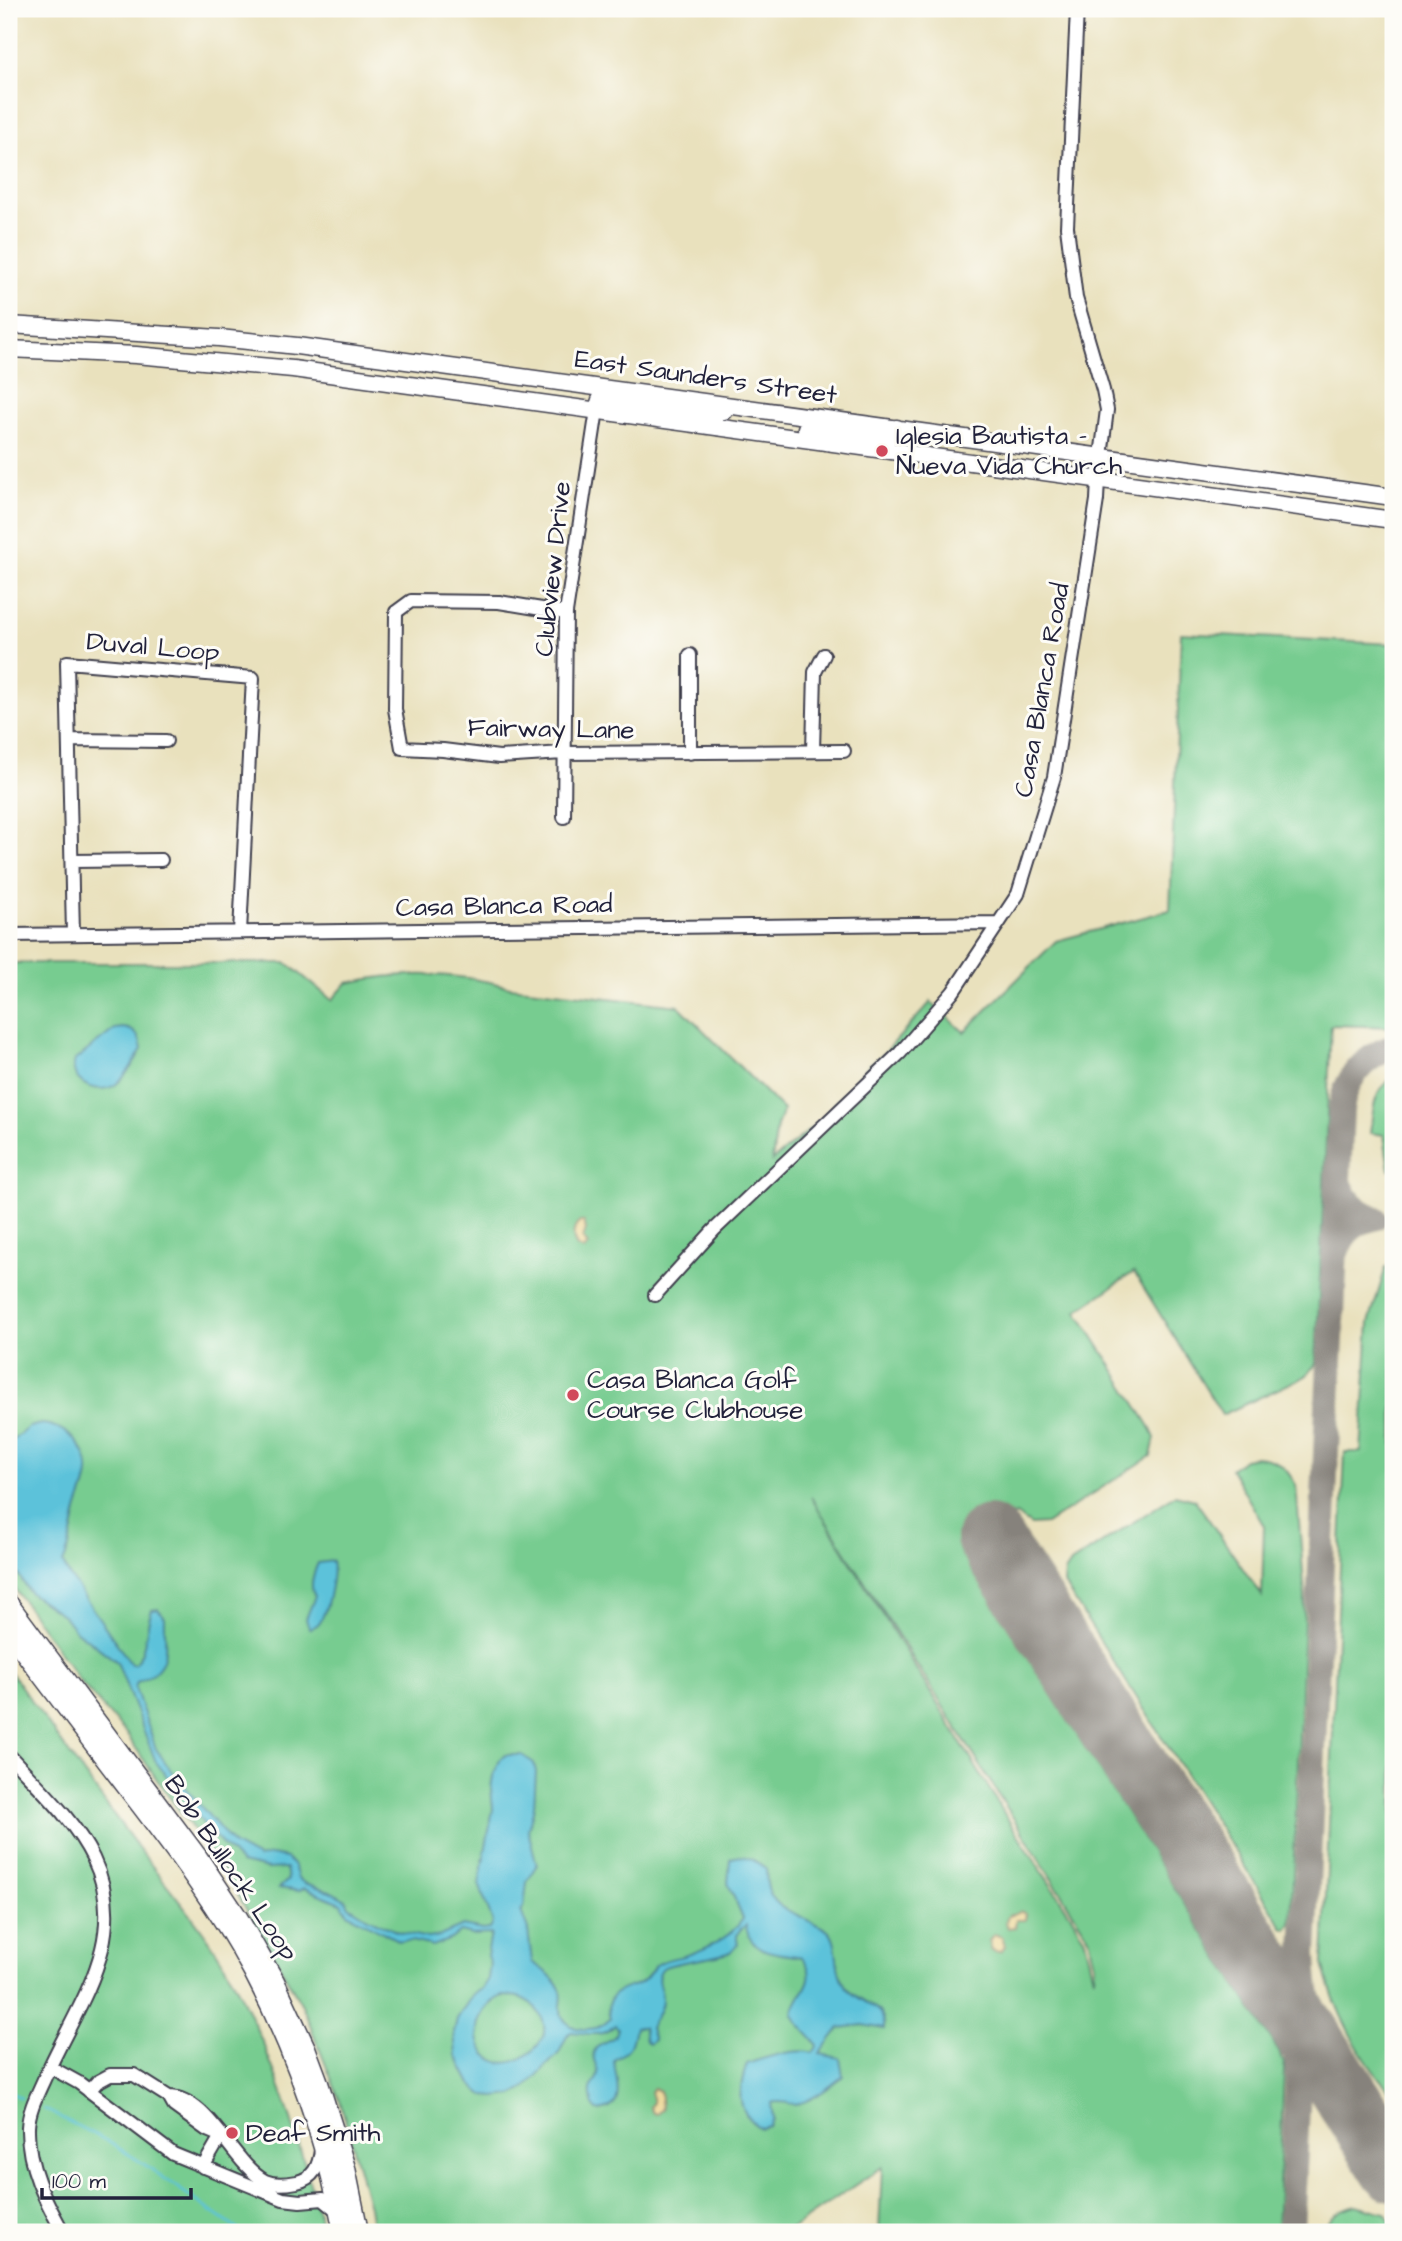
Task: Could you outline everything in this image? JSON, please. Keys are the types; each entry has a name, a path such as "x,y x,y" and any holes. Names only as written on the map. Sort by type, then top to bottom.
{"highway":[{"name":"Bob Bullock Loop","path":"9,1604 198,1857 269,1970 291,2014 318,2080 346,2168 359,2232"},
{"name":"Bob Bullock Loop","path":"9,1632 187,1867 234,1938 284,2036 322,2143 343,2232"}],"main road":[{"name":"East Saunders Street","path":"9,325 192,336 297,346 1393,497"},
{"name":"East Saunders Street","path":"9,349 215,360 398,382 1393,520"},
{"path":"597,410 600,400 604,399 705,412 750,408"},
{"path":"743,430 757,423 884,438 891,436 897,428"}],"street":[{"name":"Casa Blanca Road","path":"655,1295 714,1230 900,1053 953,992 1018,894 1054,776 1097,500 1107,410 1076,298 1067,227 1077,9"},
{"name":"Clubview Drive","path":"564,817 566,613 597,410"},
{"name":"Fairway Lane","path":"566,613 499,602 411,601 396,612 395,709 402,748 499,757 563,753 844,751"},
{"path":"690,655 690,753"},
{"path":"813,751 815,672 824,655"},
{"name":"Duval Loop","path":"73,934 67,662 253,678 240,932"},
{"path":"69,740 166,741"},
{"path":"72,861 161,860"},
{"name":"Casa Blanca Road","path":"9,935 999,923"},
{"path":"9,1755 79,1835 97,1866 106,1898 107,1927 101,1958 31,2112 29,2138 37,2179 63,2232"},
{"path":"50,2067 89,2091 167,2150 283,2199 323,2199 340,2213"},
{"path":"89,2091 106,2076 127,2073 140,2077 169,2097 174,2106 207,2130 221,2136 265,2181 295,2182 312,2175 319,2164 322,2143"},
{"path":"203,2167 221,2136"}],"green space":[{"path":"1181,633 1393,644 1393,1027 1331,1025 1316,1364 1306,1376 1222,1415 1134,1272 1077,1311 1149,1425 1155,1438 1151,1456 1046,1524 1031,1525 1016,1515 960,1551 1279,2052 1284,2063 1284,2072 1277,2232 879,2232 882,2167 786,2232 373,2232 369,2207 340,2101 302,2005 224,1871 125,1732 81,1683 9,1581 9,963 287,963 332,1000 347,983 388,976 429,975 679,1006 783,1110 777,1126 772,1161 818,1123 869,1065 882,1056 931,1002 964,1032 1056,941 1170,910","holes":["811,1497 1089,1938 1095,1965 1094,1978 1085,1940 1070,1914 1012,1826"]},
{"path":"1393,1077 1393,1171 1389,1170 1384,1135 1370,1133 1378,1094"},
{"path":"1393,1266 1393,2094 1369,2065 1349,2033 1323,1963 1345,1452 1361,1452 1369,1323 1386,1267"},
{"path":"1244,1459 1269,1459 1280,1465 1296,1485 1305,1597 1291,1924 1287,1929 1283,1927 1064,1584 1065,1572 1071,1563 1175,1495 1195,1500 1262,1596 1264,1526 1231,1469"},
{"path":"9,1670 200,1928 227,1969 272,2065 305,2164 323,2232 9,2232"},
{"path":"1356,2205 1385,2213 1393,2226 1393,2232 1324,2232 1336,2214"}],"sand":[{"path":"580,1222 584,1222 586,1229 583,1239 588,1245 584,1250 577,1247 574,1241 574,1230"},
{"path":"1020,1911 1026,1914 1025,1920 1016,1920 1015,1927 1008,1928 1008,1916"},
{"path":"994,1934 1002,1937 1005,1946 1002,1951 992,1950 989,1940"},
{"path":"654,2088 660,2091 662,2109 657,2114 653,2113 650,2107 653,2102 650,2092"}],"water":[{"path":"123,1028 137,1035 142,1049 130,1069 115,1085 108,1088 86,1085 75,1075 75,1060 115,1029"},
{"path":"41,1424 60,1429 76,1442 86,1459 86,1483 63,1563 131,1664 135,1664 142,1652 152,1610 158,1609 165,1617 165,1648 161,1664 137,1682 135,1688 156,1749 174,1775 234,1845 258,1858 271,1855 287,1858 294,1866 298,1878 304,1883 330,1891 368,1918 396,1931 428,1938 463,1926 490,1929 493,1923 479,1884 493,1809 493,1776 505,1755 522,1755 534,1763 536,1772 534,1807 528,1830 537,1866 527,1882 524,1907 521,1911 528,1930 532,1962 558,1984 562,1995 561,2012 566,2022 578,2028 599,2027 610,2019 609,2003 615,1994 643,1981 661,1962 701,1950 731,1932 743,1919 728,1883 730,1859 739,1856 766,1868 767,1884 778,1904 829,1932 843,1981 852,1993 877,2010 884,2021 884,2029 863,2025 840,2028 820,2054 840,2058 843,2076 806,2101 793,2104 771,2103 773,2119 769,2126 760,2128 746,2114 741,2099 747,2064 790,2052 813,2053 818,2045 793,2015 809,1980 807,1966 802,1957 775,1953 759,1947 748,1935 746,1925 738,1933 738,1944 730,1952 673,1964 662,1969 658,1977 662,2003 650,2028 654,2040 649,2044 643,2027 635,2027 629,2047 614,2060 617,2099 607,2109 597,2111 593,2106 591,2091 598,2073 593,2059 598,2046 617,2033 618,2028 615,2025 600,2034 571,2032 559,2053 523,2090 513,2095 485,2096 471,2084 456,2055 454,2032 457,2019 469,2000 474,1993 482,1989 488,1979 490,1964 487,1956 491,1934 471,1935 460,1932 433,1946 399,1941 349,1914 341,1903 304,1888 299,1891 279,1888 288,1880 286,1868 268,1869 241,1863 210,1832 156,1762 117,1662 75,1630 64,1616 30,1593 9,1560 9,1443 29,1427","holes":["502,1996 518,1997 530,2003 539,2013 544,2026 542,2039 534,2050 508,2063 495,2061 486,2054 480,2044 478,2032 480,2018 488,2006"]},
{"path":"332,1561 331,1584 325,1611 318,1625 309,1628 306,1619 315,1596 312,1584 315,1571 318,1563"}],"waterway":[{"path":"9,2091 21,2098"},
{"path":"44,2109 107,2141 141,2162 241,2232"}],"taxiway":[{"path":"1291,2232 1298,2086 1309,2074 1319,2072 1341,2087 1314,2023 1304,1954 1341,1110 1347,1088 1357,1071 1364,1063 1393,1047"},
{"path":"1336,1252 1350,1229 1374,1218 1351,1203 1338,1179"},
{"path":"1258,1957 1280,1971 1291,1969 1302,1959"},
{"path":"1277,1987 1293,2035 1298,2086"}],"runway":[{"path":"989,1538 1393,2168"}],"place":[{"name":"Iglesia Bautista - Nueva Vida Church","path":"882,451"},
{"name":"Casa Blanca Golf Course Clubhouse","path":"573,1395"},
{"name":"Deaf Smith","path":"232,2133"}]}
